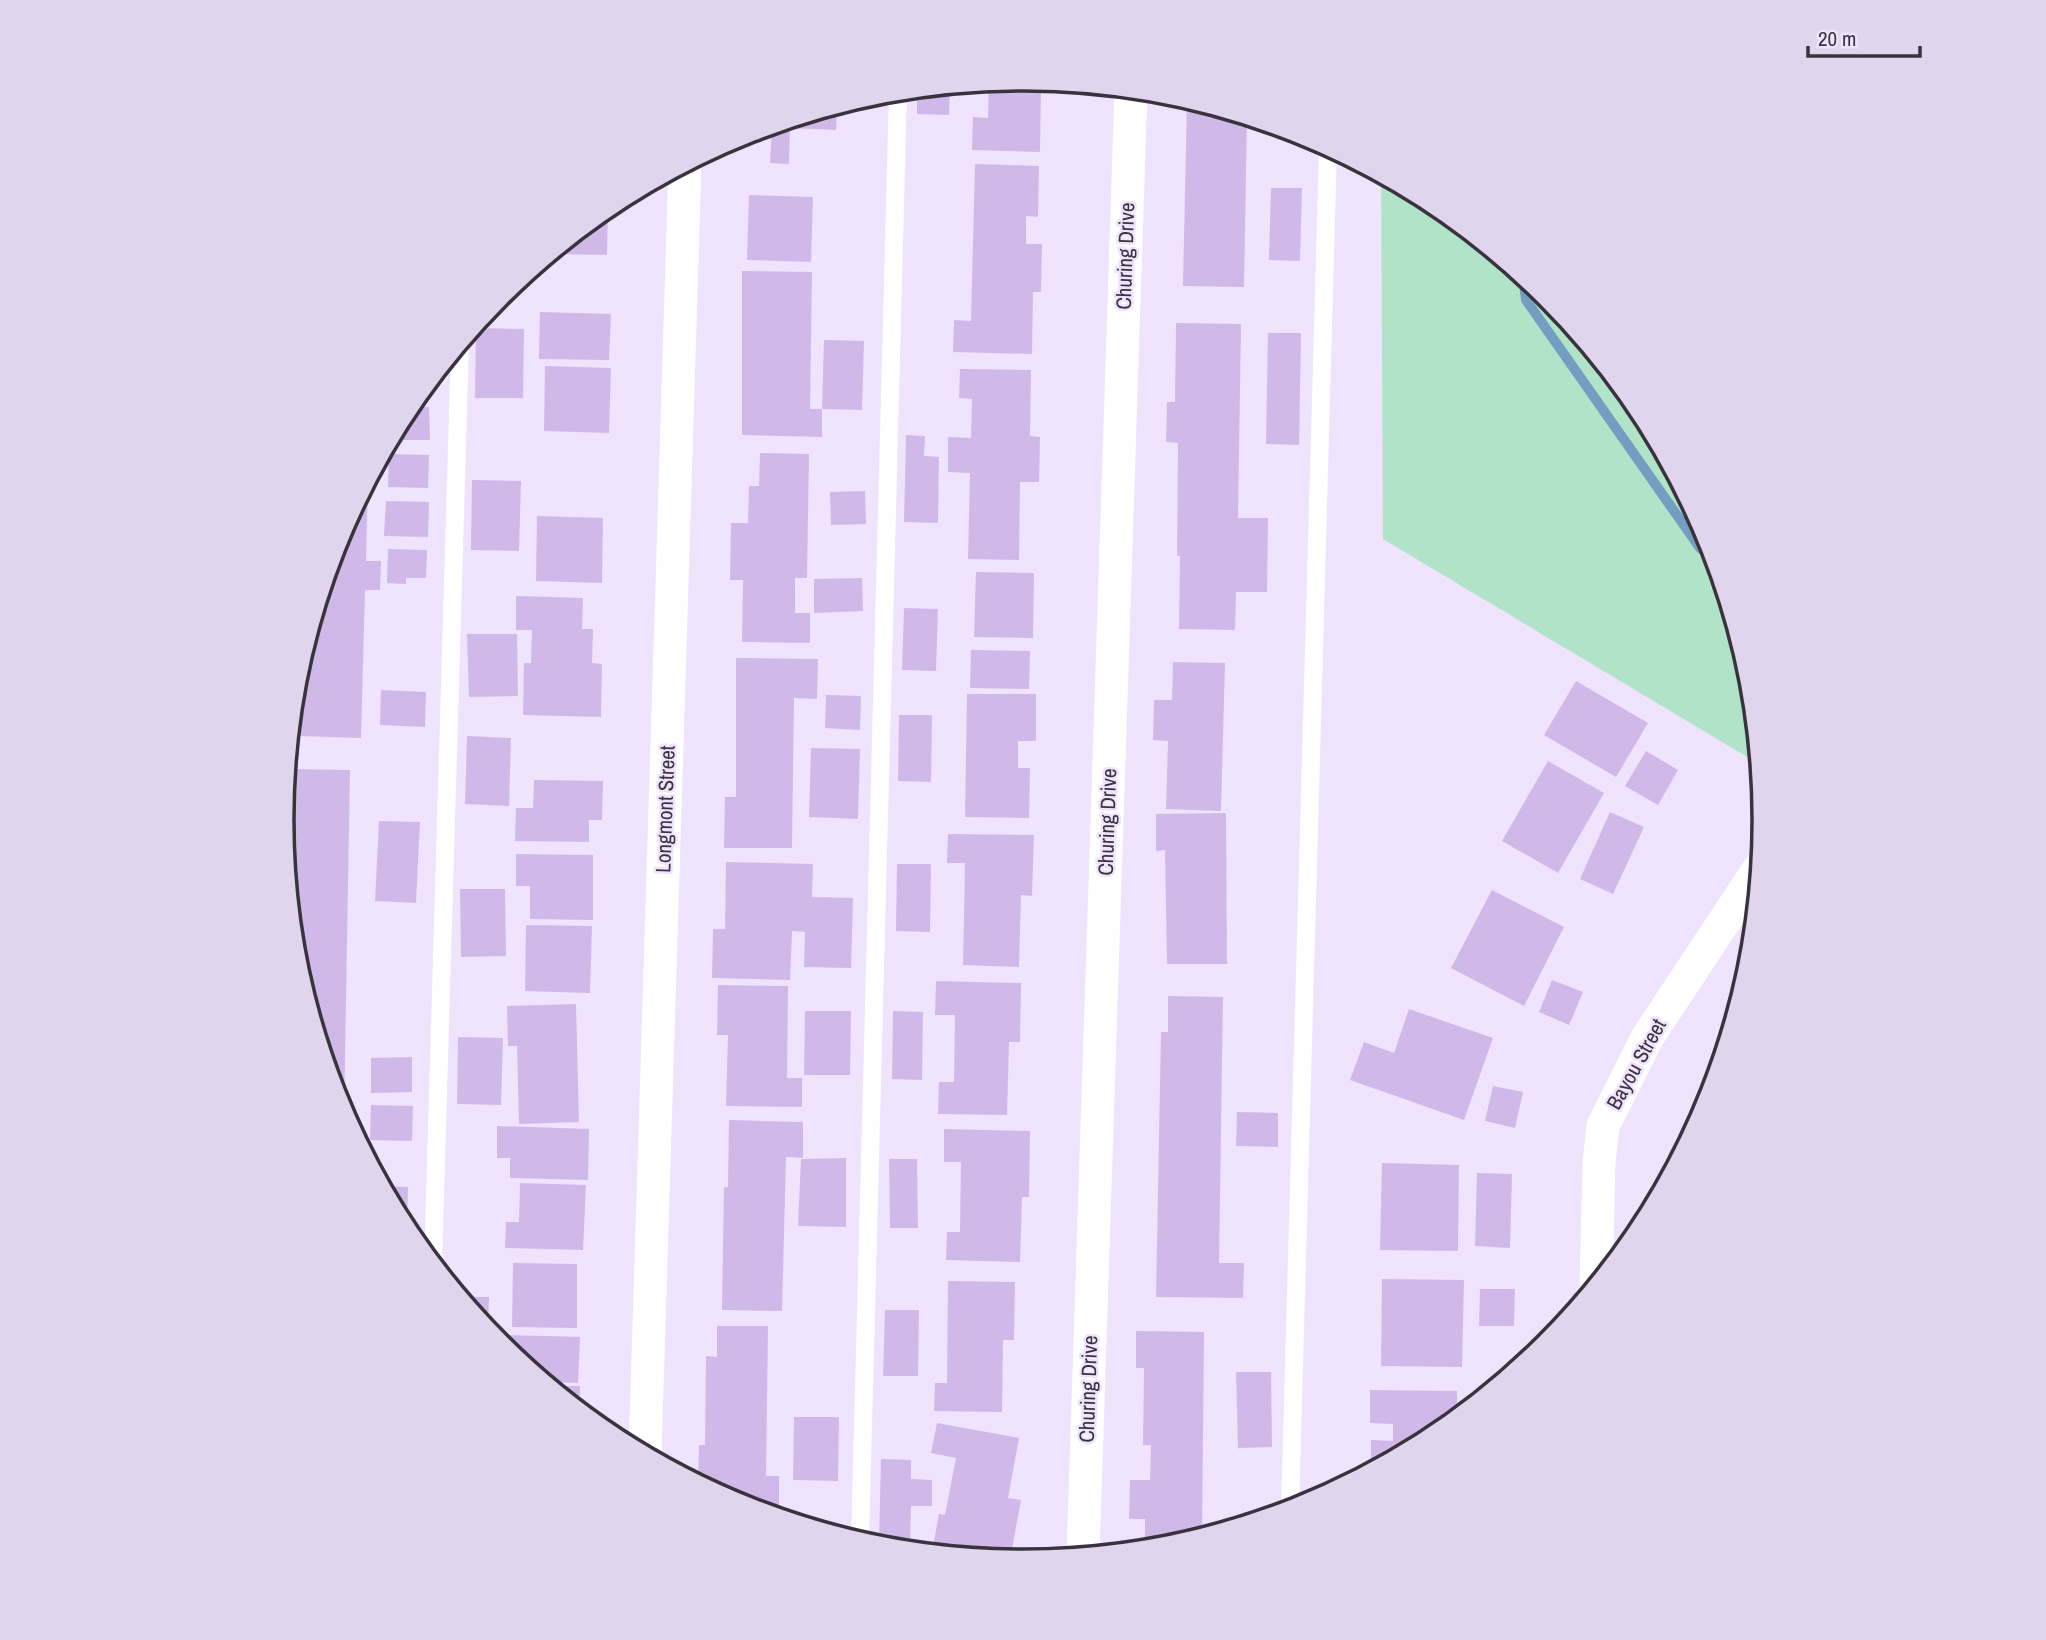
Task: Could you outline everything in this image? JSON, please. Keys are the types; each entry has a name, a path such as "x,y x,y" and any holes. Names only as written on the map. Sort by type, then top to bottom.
{"street":[{"name":"Churing Drive","path":"1083,1546 1131,99"},
{"name":"Longmont Street","path":"645,1443 685,175"},
{"name":"Bayou Street","path":"1596,1270 1599,1163 1603,1126 1647,1038 1749,884"}],"lane":[{"path":"860,1530 898,102"},
{"path":"1290,1498 1328,158"},
{"path":"433,1248 460,358"}],"green space":[{"path":"1381,185 1428,214 1504,272 1571,339 1629,415 1677,498 1697,541 1713,586 1738,678 1749,758 1383,539"}],"building":[{"path":"989,92 1041,92 1040,152 972,150 973,117 988,118"},
{"path":"950,95 949,115 917,114 917,99"},
{"path":"1187,110 1247,127 1244,287 1183,286"},
{"path":"837,115 836,130 795,128"},
{"path":"790,130 789,164 770,163 771,136"},
{"path":"975,164 1039,166 1038,217 1026,216 1026,244 1042,244 1041,292 1033,292 1032,354 953,352 954,320 971,321"},
{"path":"1271,188 1302,188 1300,261 1269,260"},
{"path":"749,195 813,197 811,262 747,260"},
{"path":"608,221 607,255 564,254"},
{"path":"742,271 812,272 810,409 822,409 822,437 742,435"},
{"path":"540,312 611,314 609,360 539,359"},
{"path":"1176,323 1241,324 1238,518 1268,518 1267,592 1236,592 1235,630 1179,629 1178,443 1166,442 1167,402 1175,402"},
{"path":"485,328 524,329 523,398 475,398 476,338"},
{"path":"1268,333 1301,333 1299,445 1266,444"},
{"path":"824,340 864,341 862,410 822,409"},
{"path":"545,366 611,368 609,433 544,431"},
{"path":"960,369 1031,370 1030,436 1040,437 1039,482 1020,482 1019,560 968,559 970,473 948,472 948,437 971,438 972,399 959,398"},
{"path":"423,407 429,407 430,440 401,440"},
{"path":"906,435 925,436 924,456 939,457 938,523 904,522"},
{"path":"760,453 809,454 807,578 795,578 795,613 810,613 810,643 742,642 743,580 730,580 731,523 748,523 749,486 759,486"},
{"path":"393,454 429,455 428,488 388,487 389,461"},
{"path":"472,480 521,481 519,551 471,550"},
{"path":"865,491 866,524 831,525 830,492"},
{"path":"367,501 366,561 381,561 380,590 365,590 361,738 299,736 319,631 349,541"},
{"path":"386,501 429,502 428,537 384,536"},
{"path":"537,516 603,518 602,583 536,581"},
{"path":"388,549 427,550 426,578 406,578 406,584 387,583"},
{"path":"976,572 1034,573 1033,638 974,637"},
{"path":"862,578 863,611 814,613 814,579"},
{"path":"516,596 583,598 582,629 593,629 592,663 602,664 601,717 523,715 524,663 531,663 532,630 516,630"},
{"path":"904,608 938,609 936,671 902,670"},
{"path":"467,634 517,634 518,696 469,697"},
{"path":"971,650 1030,651 1029,689 970,688"},
{"path":"736,658 818,659 817,699 794,698 792,848 724,848 725,797 736,797"},
{"path":"1173,662 1225,663 1221,811 1166,809 1168,741 1153,740 1154,700 1172,700"},
{"path":"1576,681 1648,723 1616,777 1544,735"},
{"path":"381,690 426,692 425,727 380,725"},
{"path":"967,694 1036,694 1036,741 1018,741 1018,768 1030,768 1029,818 965,817"},
{"path":"826,695 861,696 860,730 825,728"},
{"path":"899,715 932,715 931,782 898,781"},
{"path":"467,736 511,738 509,806 465,804"},
{"path":"811,748 860,749 858,819 809,817"},
{"path":"1646,751 1678,770 1658,805 1625,786"},
{"path":"1548,761 1604,793 1558,873 1502,841"},
{"path":"296,769 350,770 344,1086 319,1009 308,962 300,915 294,820"},
{"path":"534,780 603,781 602,820 589,820 589,842 515,841 516,808 533,808"},
{"path":"1610,812 1644,827 1613,894 1580,879"},
{"path":"1226,813 1227,964 1167,964 1165,850 1156,851 1156,814"},
{"path":"379,821 420,822 416,903 375,901"},
{"path":"948,834 1034,835 1032,896 1021,895 1019,967 963,965 965,863 947,863"},
{"path":"516,854 593,855 593,920 530,919 530,886 516,886"},
{"path":"726,862 813,864 812,897 853,898 851,968 804,967 805,932 792,931 790,980 712,978 713,929 725,929"},
{"path":"897,864 931,864 930,932 896,931"},
{"path":"460,889 505,889 506,956 461,957"},
{"path":"1492,890 1564,927 1524,1006 1451,968"},
{"path":"526,925 592,926 590,993 525,991"},
{"path":"1552,980 1583,992 1569,1025 1539,1012"},
{"path":"936,981 1021,983 1020,1042 1009,1042 1007,1115 938,1114 939,1082 954,1082 955,1015 935,1015"},
{"path":"718,985 788,986 787,1078 802,1078 802,1107 726,1106 728,1035 717,1035"},
{"path":"1168,996 1223,997 1219,1263 1244,1263 1243,1298 1156,1297 1161,1032 1168,1032"},
{"path":"576,1004 579,1122 519,1124 517,1046 508,1046 507,1006"},
{"path":"1409,1009 1493,1038 1464,1120 1350,1080 1364,1042 1394,1053"},
{"path":"805,1011 851,1011 850,1075 804,1075"},
{"path":"893,1011 923,1012 922,1080 892,1079"},
{"path":"458,1037 503,1038 501,1105 457,1104"},
{"path":"412,1057 412,1092 371,1093 371,1058"},
{"path":"1493,1086 1523,1092 1515,1128 1485,1121"},
{"path":"371,1105 413,1106 412,1141 370,1140"},
{"path":"1237,1112 1278,1113 1278,1147 1236,1146"},
{"path":"729,1120 803,1122 803,1158 786,1157 782,1311 722,1310 724,1187 728,1187"},
{"path":"497,1126 589,1129 588,1180 510,1178 510,1158 497,1158"},
{"path":"944,1129 1030,1131 1029,1197 1022,1197 1020,1262 946,1260 947,1232 960,1232 961,1162 944,1162"},
{"path":"846,1158 846,1227 798,1226 801,1159"},
{"path":"889,1159 917,1159 918,1228 890,1228"},
{"path":"1382,1163 1459,1165 1458,1251 1380,1250"},
{"path":"1477,1173 1512,1174 1510,1248 1475,1246"},
{"path":"520,1183 586,1185 583,1250 505,1248 506,1222 519,1222"},
{"path":"393,1186 408,1187 407,1209"},
{"path":"513,1263 577,1264 577,1328 512,1327"},
{"path":"1382,1279 1464,1280 1462,1367 1381,1366"},
{"path":"948,1281 1015,1282 1014,1340 1003,1340 1002,1412 934,1411 935,1383 947,1383"},
{"path":"1480,1289 1515,1289 1514,1326 1479,1326"},
{"path":"472,1297 489,1297 488,1315"},
{"path":"885,1310 919,1310 918,1376 883,1376"},
{"path":"717,1326 768,1326 766,1476 779,1476 779,1506 698,1473 699,1445 705,1445 706,1356 717,1357"},
{"path":"1136,1331 1204,1332 1202,1526 1145,1538 1145,1519 1129,1519 1130,1480 1150,1480 1151,1445 1143,1445 1144,1368 1136,1368"},
{"path":"508,1335 580,1337 578,1383 560,1382"},
{"path":"1236,1372 1271,1372 1272,1447 1238,1448"},
{"path":"564,1386 580,1386 579,1398"},
{"path":"1370,1390 1457,1391 1457,1405 1371,1460 1371,1440 1393,1441 1393,1424 1370,1423"},
{"path":"794,1417 839,1417 838,1481 793,1480"},
{"path":"937,1423 1019,1438 1008,1498 1021,1500 1012,1549 934,1543 939,1514 945,1515 956,1458 931,1453"},
{"path":"881,1459 911,1460 911,1479 932,1480 932,1506 911,1506 910,1540 879,1535"}],"waterway":[{"path":"1525,292 1526,300 1699,547"}]}
